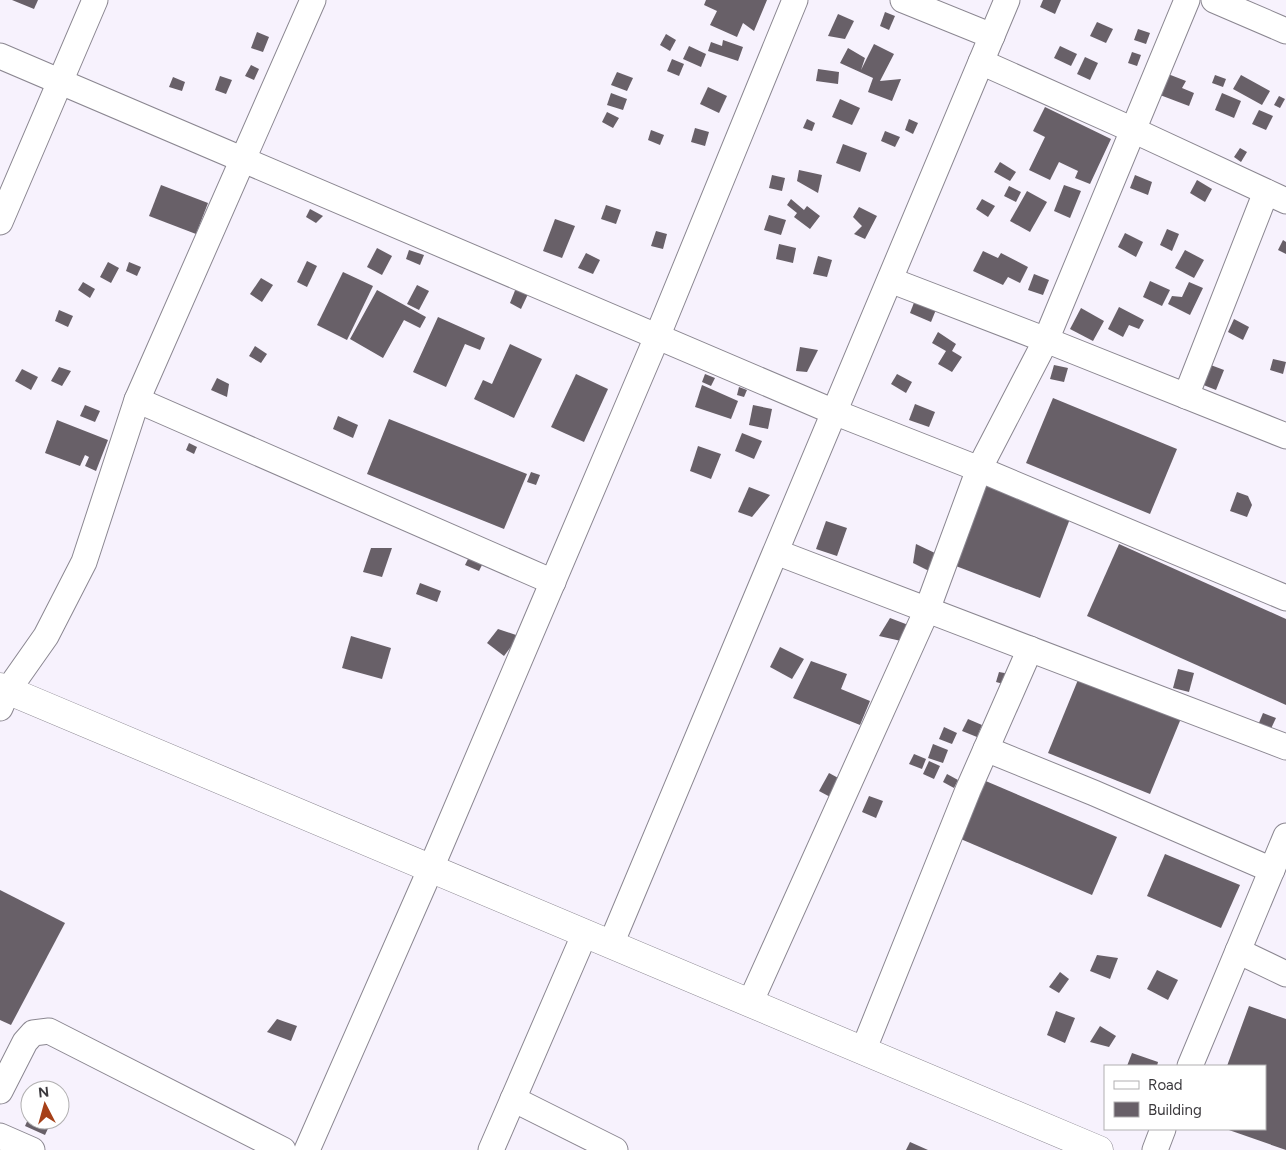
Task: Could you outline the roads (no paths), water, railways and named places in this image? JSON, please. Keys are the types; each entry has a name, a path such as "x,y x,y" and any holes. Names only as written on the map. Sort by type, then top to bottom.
{"street":[{"path":"0,222 96,0"},
{"path":"313,0 137,400 84,562 46,636 2,695 431,868 1097,1150"},
{"path":"307,1150 431,868 657,337 795,0"},
{"path":"903,0 992,36"},
{"path":"611,944 1007,0"},
{"path":"750,1003 927,610 979,468 1046,340 1187,0"},
{"path":"1214,0 1286,31"},
{"path":"0,56 834,412 979,468 1286,598"},
{"path":"981,62 1276,196 1186,396"},
{"path":"890,280 1286,436"},
{"path":"137,400 553,582"},
{"path":"776,552 1286,747"},
{"path":"863,1051 968,790 1030,649"},
{"path":"986,749 1094,793 1272,870"},
{"path":"1190,1065 1286,836"},
{"path":"491,1150 585,933"},
{"path":"1238,951 1286,974"},
{"path":"0,1090 25,1042 33,1033 49,1031 283,1150"},
{"path":"513,1099 615,1150"},
{"path":"1154,1150 1164,1130"},
{"path":"0,1136 32,1150"}]}
